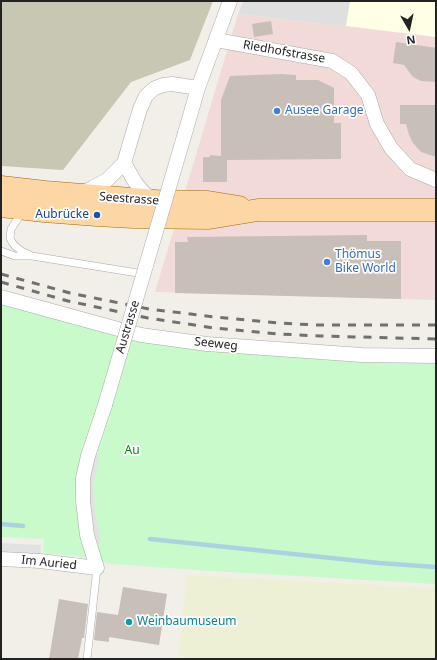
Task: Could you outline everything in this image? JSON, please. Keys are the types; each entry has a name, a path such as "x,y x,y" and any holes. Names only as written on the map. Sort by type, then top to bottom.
{"main road":[{"name":"Seestrasse","path":"1,187 76,195 156,201 208,202 258,210 436,210"},
{"name":"Seestrasse","path":"1,206 97,216 133,217 209,218 258,210"}],"street":[{"name":"Austrasse","path":"97,568 87,535 83,501 83,478 88,456 105,405 198,88 230,1"},
{"name":"Riedhofstrasse","path":"216,40 332,61 351,73 368,95 378,124 391,148 410,169 436,180"},
{"path":"76,195 107,180 124,163 140,109 146,96 150,92 163,85 172,84 198,88"},
{"path":"124,163 135,182 143,192 156,201"},
{"name":"Seeweg","path":"1,297 141,335 207,344 362,355 436,356"},
{"name":"Im Auried","path":"1,559 40,561 97,568"}],"lane":[{"path":"26,209 18,217 11,229 10,238 15,246 32,256"},
{"path":"1,251 15,256 32,256 144,274"},
{"name":"Austrasse","path":"87,659 97,568"}],"shaded area":[{"path":"1,1 213,1 190,60 131,82 63,170 1,166"},
{"path":"243,1 436,1 436,37 238,14"},
{"path":"350,1 436,1 436,37 346,26"},
{"path":"238,14 436,37 436,300 155,292"},
{"path":"96,454 99,459 94,485 95,513 101,540 98,545 93,527 89,499 92,471"},
{"path":"1,543 41,545 40,561 1,559"},
{"path":"187,575 436,588 436,659 178,659"}],"green space":[{"name":"Au","path":"1,301 117,333 436,362 436,584 111,564 77,556 43,553 44,539 1,537"}],"building":[{"path":"271,21 273,34 254,37 252,24"},
{"path":"396,42 436,48 436,82 421,81 413,77 404,65 393,63"},
{"name":"Ausee Garage","path":"280,74 296,75 296,80 318,80 334,88 334,123 341,123 341,159 227,160 227,182 203,182 203,157 210,157 210,155 221,156 221,100 230,76"},
{"path":"400,105 436,105 436,157 421,152 413,143 406,124 400,124"},
{"path":"367,235 367,241 401,241 401,299 175,293 175,242 188,242 187,237"},
{"name":"Weinbaumuseum","path":"123,587 167,594 159,645 109,637 109,642 94,640 97,612 118,615"},
{"path":"59,599 88,604 84,638 82,638 78,659 49,659"}],"waterway":[{"path":"1,524 23,526"},
{"path":"150,539 379,563 436,567"}],"railway":[{"path":"1,274 70,293 149,309 215,317 315,325 436,325"},
{"path":"1,282 68,301 148,318 214,328 279,334 436,339"}],"place":[{"name":"Ausee Garage","path":"277,111"},
{"name":"Aubrücke","path":"97,215"},
{"name":"Thömus Bike World","path":"327,262"},
{"name":"Weinbaumuseum","path":"129,622"}]}
